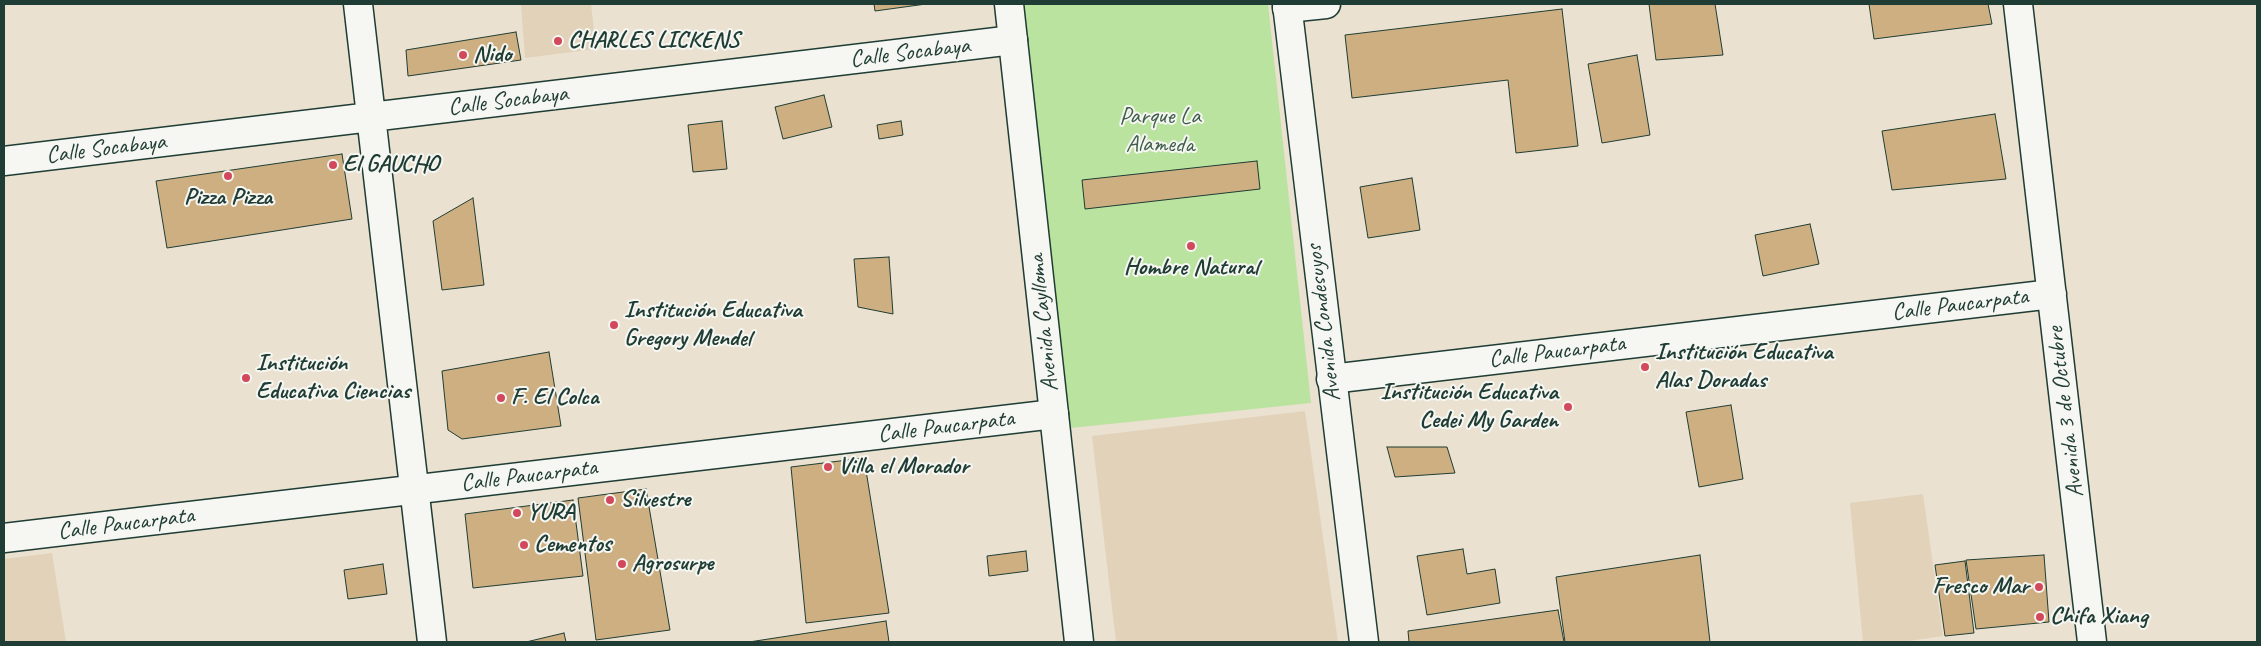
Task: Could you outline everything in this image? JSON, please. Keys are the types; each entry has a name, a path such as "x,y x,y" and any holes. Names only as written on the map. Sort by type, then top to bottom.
{"street":[{"path":"358,4 432,642"},
{"name":"Avenida Caylloma","path":"1009,4 1079,642"},
{"path":"1287,6 1326,4"},
{"name":"Avenida 3 de Octubre","path":"2018,4 2092,642"},
{"name":"Avenida Condesuyos","path":"1287,6 1364,642"},
{"name":"Calle Socabaya","path":"4,161 1013,40"},
{"name":"Calle Paucarpata","path":"1331,379 2052,294"},
{"name":"Calle Paucarpata","path":"4,538 1054,414"}],"shaded area":[{"path":"521,4 591,4 596,49 525,58"},
{"path":"1305,411 1338,642 1116,642 1092,436"},
{"path":"1923,494 1943,636 1902,642 1863,642 1850,503"},
{"path":"52,553 66,642 4,642 4,559"}],"green space":[{"name":"Parque La Alameda","path":"1023,4 1268,4 1311,403 1071,428"}],"building":[{"path":"874,4 926,4 875,11"},
{"path":"1649,4 1715,4 1723,55 1656,60"},
{"path":"1869,4 1988,4 1992,24 1874,39"},
{"path":"1562,9 1578,146 1516,153 1508,80 1352,98 1345,35"},
{"name":"Nido","path":"516,32 521,60 408,76 406,50"},
{"path":"1637,55 1650,135 1602,143 1588,64"},
{"path":"824,95 832,127 783,139 775,107"},
{"path":"1995,114 2006,179 1892,190 1882,131"},
{"path":"722,121 727,169 693,172 688,125"},
{"path":"901,121 903,135 879,139 877,125"},
{"path":"342,154 352,219 167,248 156,181"},
{"path":"1257,161 1260,189 1085,209 1082,180"},
{"path":"1412,178 1420,230 1368,238 1360,187"},
{"path":"473,198 484,285 442,290 433,221"},
{"path":"1810,224 1819,264 1763,276 1755,235"},
{"path":"889,257 893,314 858,307 854,259"},
{"name":"F. El Colca","path":"549,352 561,426 462,439 448,430 442,371"},
{"path":"1731,405 1743,479 1699,487 1686,412"},
{"path":"1387,447 1447,447 1455,473 1395,477"},
{"path":"864,458 889,613 806,623 791,467"},
{"name":"Agrosurpe","path":"646,489 670,630 596,640 578,498"},
{"name":"Cementos","path":"573,500 583,576 473,588 465,514"},
{"path":"1463,549 1467,574 1495,569 1500,603 1427,615 1417,556"},
{"path":"1026,551 1028,571 989,576 987,556"},
{"path":"1700,555 1710,642 1565,642 1556,577"},
{"path":"2044,555 2049,622 1976,629 1966,560"},
{"path":"1965,561 1974,633 1945,636 1935,565"},
{"path":"383,564 387,594 348,599 344,570"},
{"path":"1558,610 1564,642 1409,642 1408,631"},
{"path":"886,621 889,642 749,642"},
{"path":"564,633 566,642 526,642"}],"place":[{"name":"CHARLES LICKENS","path":"558,41"},
{"name":"Nido","path":"463,55"},
{"name":"El GAUCHO","path":"333,165"},
{"name":"Pizza Pizza","path":"228,176"},
{"name":"Hombre Natural","path":"1191,246"},
{"name":"Institución Educativa Gregory Mendel","path":"614,325"},
{"name":"Institución Educativa Alas Doradas","path":"1645,367"},
{"name":"Institución Educativa Ciencias","path":"246,378"},
{"name":"F. El Colca","path":"501,398"},
{"name":"Institución Educativa Cedei My Garden","path":"1568,407"},
{"name":"Villa el Morador","path":"828,467"},
{"name":"Silvestre","path":"610,500"},
{"name":"YURA","path":"517,513"},
{"name":"Cementos","path":"524,545"},
{"name":"Agrosurpe","path":"622,564"},
{"name":"Fresco Mar","path":"2039,587"},
{"name":"Chifa Xiang","path":"2040,617"}]}
